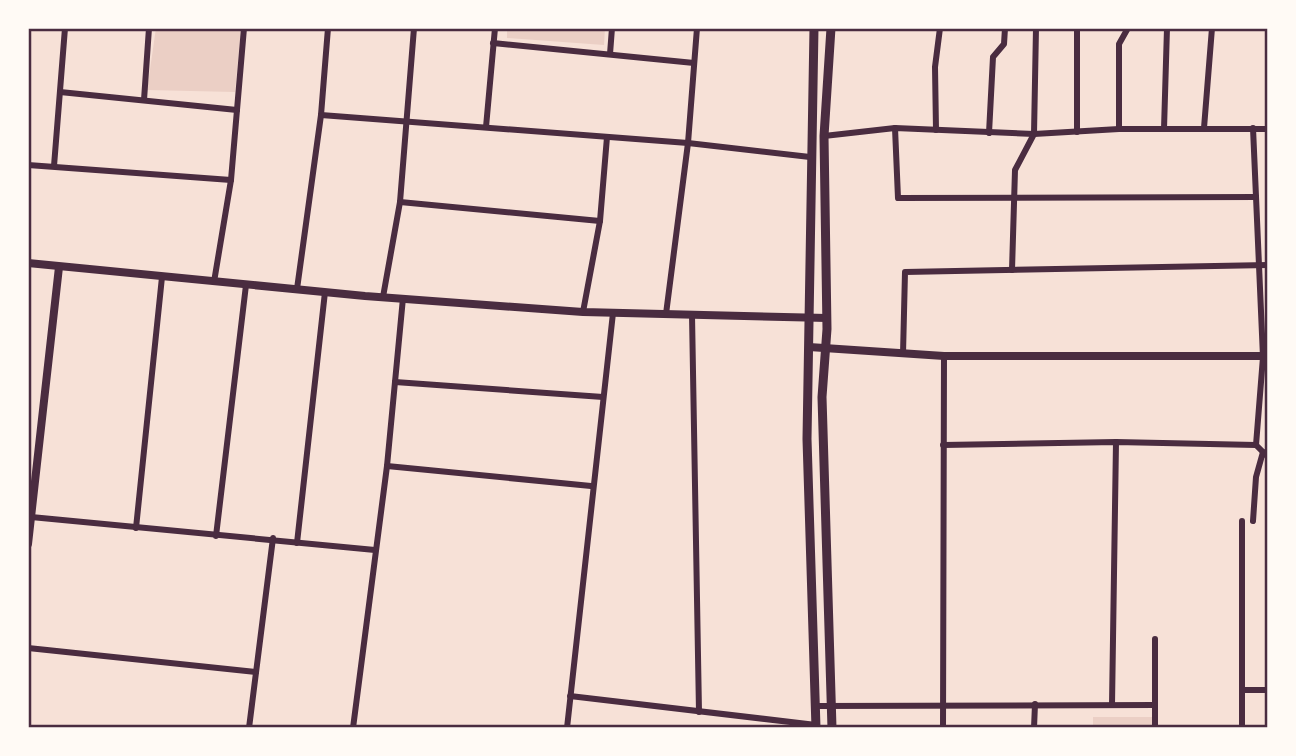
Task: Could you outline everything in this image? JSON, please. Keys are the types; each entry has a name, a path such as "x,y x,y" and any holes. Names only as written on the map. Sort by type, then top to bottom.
{"main road":[{"path":"814,28 807,439 816,727"},
{"path":"831,28 824,136 827,318 822,397 832,728"}],"street":[{"path":"54,166 65,28"},
{"path":"144,100 149,28"},
{"path":"214,282 231,180 244,28"},
{"path":"297,289 321,115 328,28"},
{"path":"383,297 400,202 414,28"},
{"path":"486,127 495,28"},
{"path":"610,54 612,28"},
{"path":"666,314 688,143 696,28"},
{"path":"936,130 935,67 940,28"},
{"path":"989,133 993,57 1004,44 1005,28"},
{"path":"1012,270 1015,170 1034,134 1036,28"},
{"path":"1077,28 1077,132"},
{"path":"1119,129 1119,44 1128,28"},
{"path":"1164,129 1167,28"},
{"path":"1203,128 1212,28"},
{"path":"494,43 694,63"},
{"path":"60,92 237,110"},
{"path":"321,115 688,143 810,157"},
{"path":"895,128 898,198 1256,197"},
{"path":"824,136 895,128 1034,134 1119,129 1268,129"},
{"path":"1253,128 1266,356 1256,445"},
{"path":"583,312 600,221 607,137"},
{"path":"28,165 231,180"},
{"path":"400,202 600,221"},
{"path":"28,263 325,292 583,312 827,318"},
{"path":"903,354 905,272 1268,265"},
{"path":"28,544 59,267"},
{"path":"136,528 162,277"},
{"path":"216,536 246,285"},
{"path":"297,542 325,292"},
{"path":"353,728 387,467 403,298"},
{"path":"567,728 613,313"},
{"path":"692,314 699,712"},
{"path":"809,347 826,346 944,356 1266,356"},
{"path":"943,728 944,356"},
{"path":"395,382 603,397"},
{"path":"943,446 1116,442 1256,445 1266,455 1256,477 1253,521"},
{"path":"1112,705 1116,442"},
{"path":"387,467 592,486"},
{"path":"31,517 216,536 273,538 376,550"},
{"path":"1242,521 1242,728"},
{"path":"249,728 273,538"},
{"path":"1155,639 1155,728"},
{"path":"28,648 256,672"},
{"path":"1242,690 1268,690"},
{"path":"570,696 816,727"},
{"path":"1034,728 1035,704"},
{"path":"816,706 1155,705"}],"shaded area":[{"path":"156,28 241,28 235,92 147,90"},
{"path":"507,28 605,28 604,45 507,38"},
{"path":"1093,717 1155,717 1155,728 1093,728"}]}
